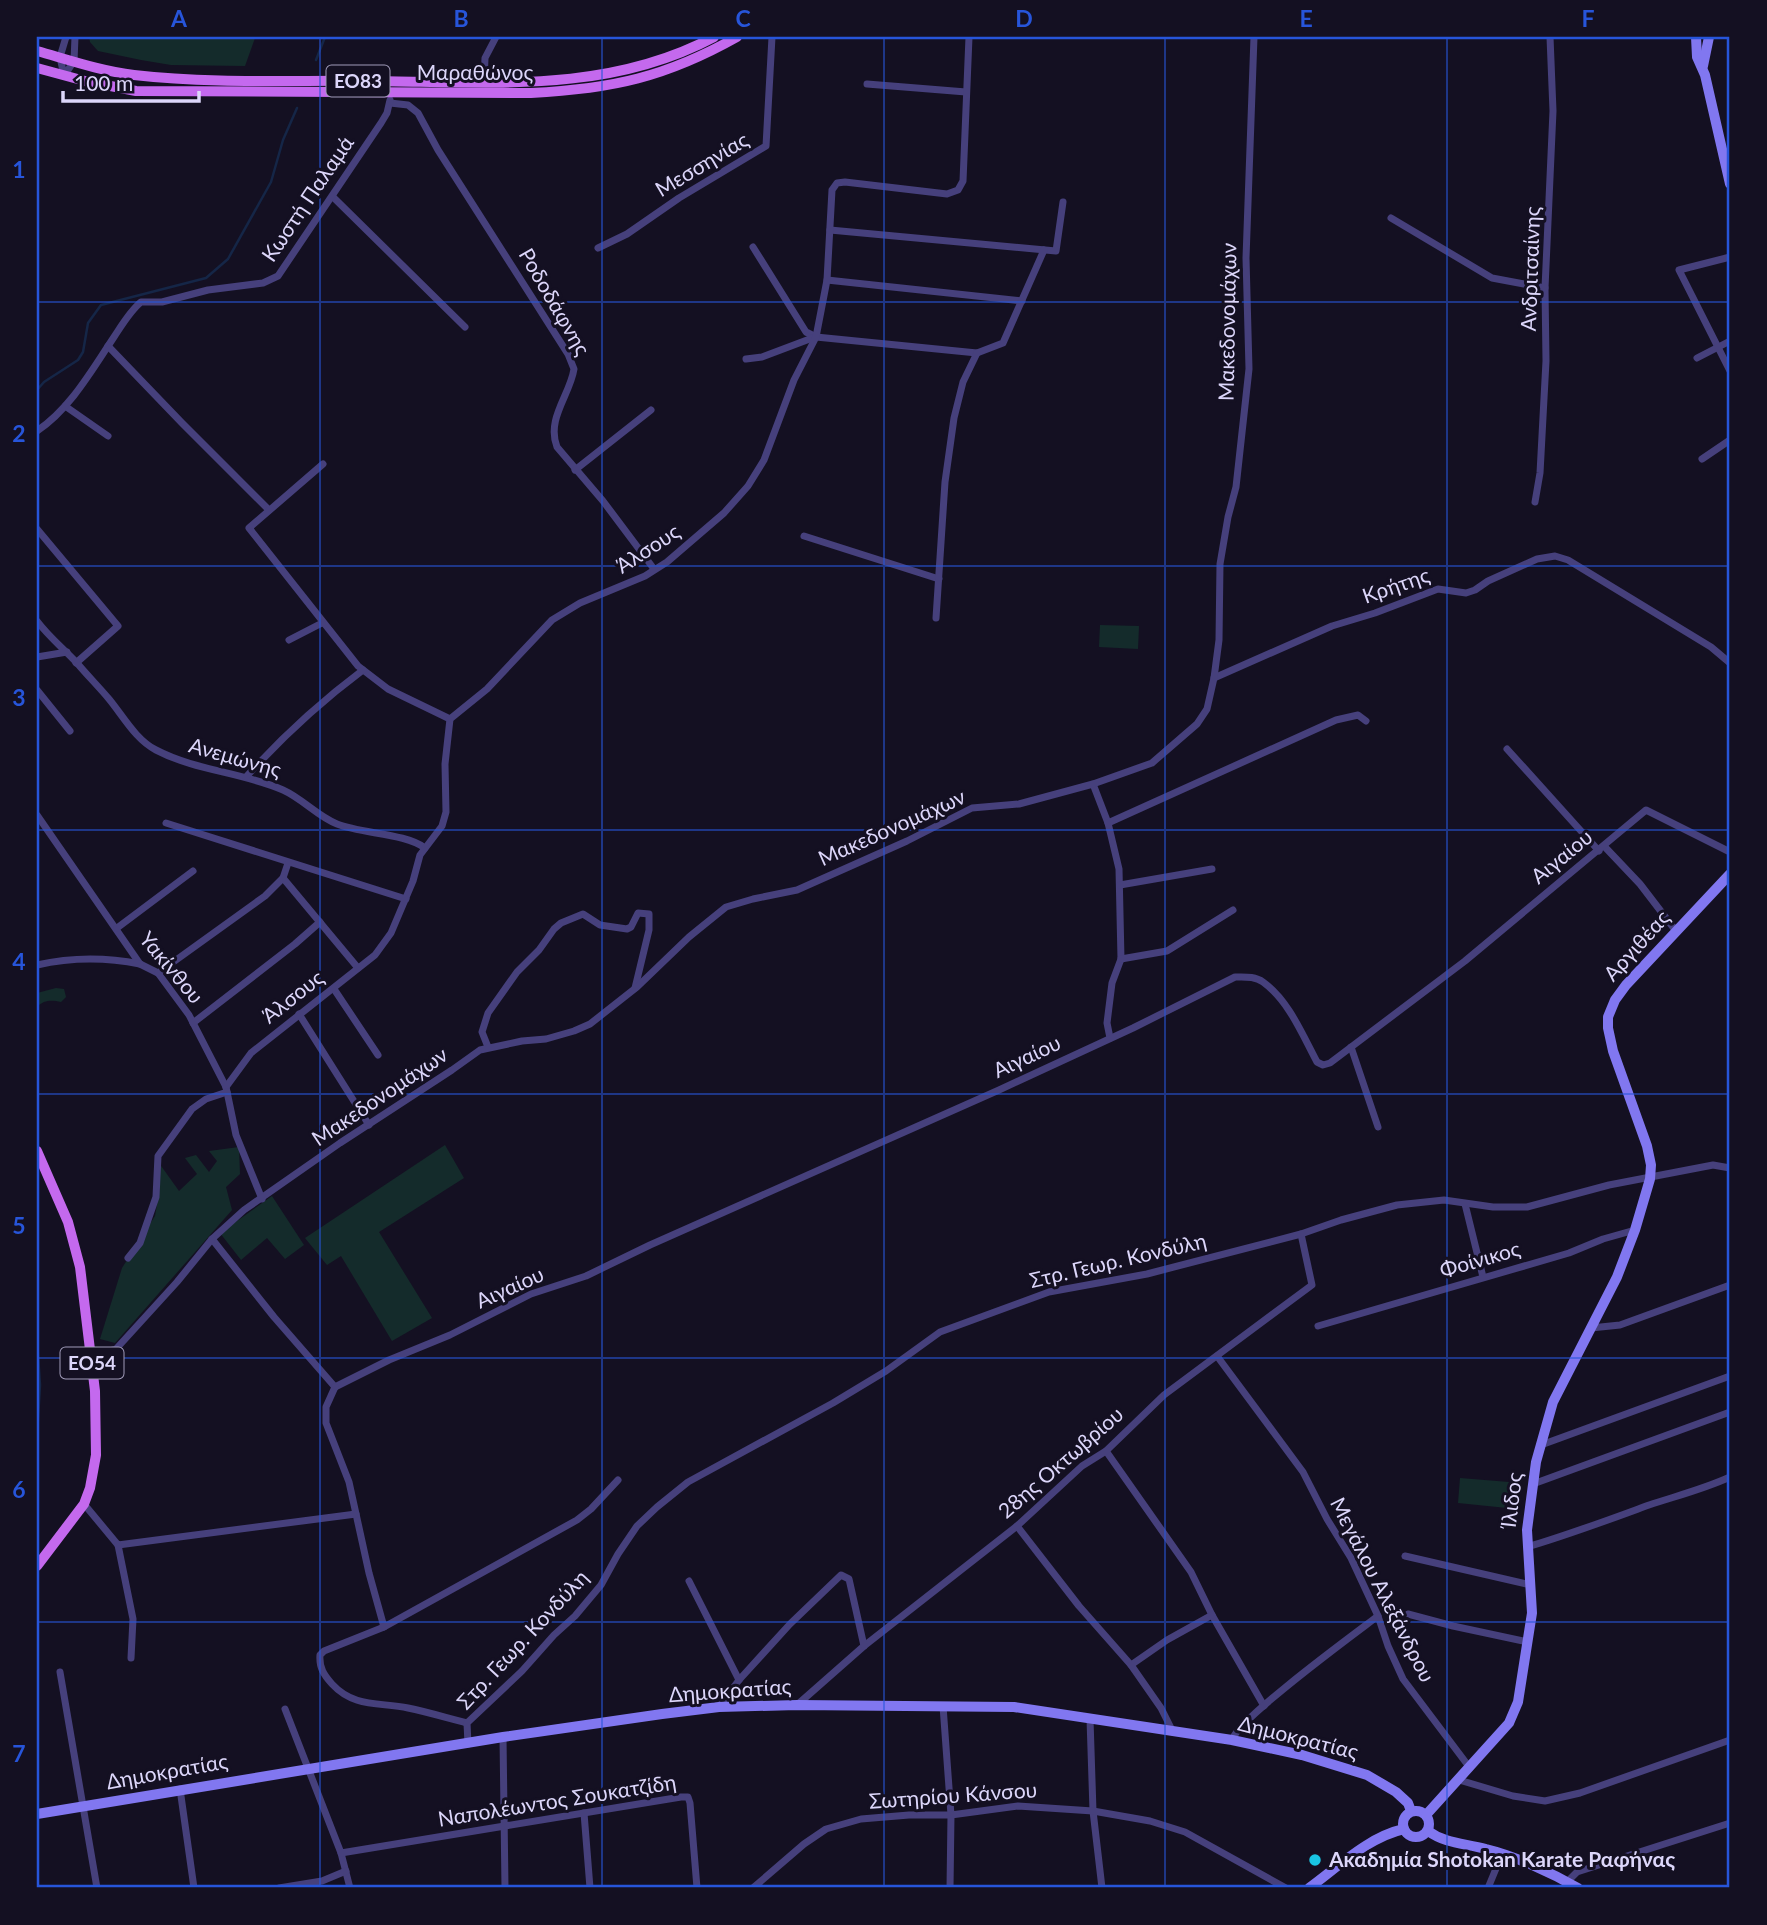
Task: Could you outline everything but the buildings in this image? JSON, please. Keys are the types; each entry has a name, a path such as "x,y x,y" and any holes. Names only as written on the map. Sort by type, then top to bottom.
{"main road":[{"name":"Μαραθώνος","path":"37,51 132,75 193,79 484,82 564,80 619,72 659,62 714,37"},
{"name":"Μαραθώνος","path":"37,68 136,91 390,97 531,93 608,86 662,73 737,37"},
{"name":"ΕΟ54","path":"37,1151 60,1202 75,1245 83,1287 95,1391 96,1455 90,1488 83,1504 37,1566"}],"street":[{"path":"64,76 60,57 66,37"},
{"path":"64,76 74,61 75,37"},
{"path":"484,82 485,58 496,37"},
{"name":"Μεσσηνίας","path":"598,247 627,234 679,198 766,146 772,37"},
{"name":"Άλσους","path":"226,1089 251,1053 383,947 406,899 420,855 442,826 446,812 445,764 450,719 487,689 552,620 580,603 645,576 667,562 724,513 748,486 764,460 786,399 816,337 827,280 832,190 837,183 947,194 958,190 963,181 970,37"},
{"name":"Μακεδονομάχων","path":"91,1356 116,1349 231,1220 340,1143 488,1047 546,1039 590,1024 726,908 736,903 797,890 908,841 972,808 1018,804 1093,784 1152,763 1197,724 1207,709 1214,678 1219,640 1220,564 1227,517 1236,487 1249,369 1246,258 1254,37"},
{"name":"Ανδριτσαίνης","path":"1535,502 1540,473 1546,373 1545,288 1553,111 1550,37"},
{"path":"1696,37 1698,57 1703,66 1730,184"},
{"path":"1703,66 1709,37"},
{"path":"867,84 966,92"},
{"name":"Κωστή Παλαμά","path":"37,431 65,406 135,306 141,302 169,301 208,290 263,283 278,276 387,113 390,97"},
{"name":"Ροδοδάφνης","path":"390,97 408,104 418,113 438,150 573,362 573,376 555,421 555,440 561,454 603,501 654,569"},
{"path":"333,197 465,327"},
{"path":"830,230 1056,251 1063,202"},
{"path":"1391,218 1492,278 1545,288"},
{"path":"753,247 800,325 816,337 977,353 1003,343 1044,250"},
{"path":"1730,257 1679,270 1730,371"},
{"path":"827,280 1022,301"},
{"path":"746,359 762,357 816,337"},
{"path":"1697,358 1730,341"},
{"path":"108,346 269,510"},
{"path":"936,618 946,482 954,418 963,382 977,353"},
{"path":"65,406 108,436"},
{"path":"575,470 651,410"},
{"path":"1702,459 1730,440"},
{"path":"323,464 249,528 322,623 363,670 388,689 450,719"},
{"path":"37,529 118,626 76,663"},
{"path":"804,536 939,579"},
{"name":"Κρήτης","path":"1214,678 1332,626 1438,589 1466,593 1537,559 1555,556 1568,560 1711,647 1730,663"},
{"name":"Ανεμώνης","path":"37,621 139,737 155,750 194,765 246,777 286,791 339,825 408,840 425,848"},
{"path":"289,640 322,623"},
{"path":"37,657 67,652"},
{"path":"246,777 280,739 315,706 363,670"},
{"path":"37,690 70,731"},
{"path":"1108,823 1336,720 1358,715 1366,721"},
{"path":"1507,749 1640,884 1676,931"},
{"path":"1093,784 1108,823 1119,869 1121,959 1112,983 1107,1023 1110,1038"},
{"name":"Αιγαίου","path":"335,1387 389,1360 450,1335 531,1294 586,1276 999,1090 1235,977 1262,981 1290,1011 1317,1062 1323,1065 1330,1063 1465,961 1646,810 1730,852"},
{"name":"Υακίνθου","path":"37,814 140,964 158,973 193,1023 226,1089 236,1135 262,1199"},
{"path":"166,823 406,899"},
{"path":"158,973 265,896 283,878 288,863"},
{"path":"1120,885 1212,869"},
{"path":"117,928 193,871"},
{"name":"Αργιθέας","path":"1650,1179 1651,1165 1647,1146 1609,1038 1608,1017 1615,1000 1626,985 1730,874"},
{"path":"283,878 358,968"},
{"path":"1121,959 1167,951 1233,910"},
{"path":"488,1047 482,1032 488,1013 517,972 539,950 554,929 579,915 584,915 600,925 627,929 631,927 638,913 649,914 649,930 634,989"},
{"path":"193,1023 320,922"},
{"path":"37,965 67,958 140,964"},
{"path":"334,989 378,1055"},
{"path":"299,1014 369,1125"},
{"path":"1351,1047 1378,1127"},
{"path":"128,1258 138,1248 156,1198 158,1156 192,1109 226,1089"},
{"name":"Στρ. Γεωρ. Κονδύλη","path":"468,1744 467,1723 575,1616 601,1585 637,1526 657,1507 688,1482 833,1403 886,1371 940,1332 1049,1292 1147,1274 1301,1234 1397,1205 1444,1200 1493,1207 1527,1206 1609,1185 1713,1165 1730,1168"},
{"name":"Ίλιδος","path":"1426,1815 1508,1723 1518,1702 1532,1613 1527,1547 1532,1484 1541,1445 1553,1402 1617,1277 1650,1179"},
{"path":"1465,1204 1483,1277"},
{"name":"Φοίνικος","path":"1318,1326 1635,1230"},
{"name":"28ης Οκτωβρίου","path":"797,1705 864,1646 1017,1526 1082,1466 1106,1451 1164,1395 1312,1285 1301,1234"},
{"path":"212,1239 274,1317 335,1387 326,1407 326,1423 349,1482 384,1627"},
{"path":"1591,1328 1620,1325 1730,1285"},
{"name":"Μεγάλου Αλεξάνδρου","path":"1217,1356 1303,1472 1351,1558 1403,1679 1470,1768"},
{"path":"1541,1445 1730,1376"},
{"path":"1532,1484 1730,1412"},
{"path":"1106,1451 1191,1572 1212,1615 1264,1706"},
{"path":"1527,1547 1588,1529 1730,1477"},
{"path":"467,1723 401,1706 360,1702 340,1692 325,1676 320,1655 384,1627 577,1520 618,1480"},
{"path":"83,1504 118,1545 133,1619 131,1658"},
{"path":"118,1545 356,1514"},
{"path":"1017,1526 1079,1606 1131,1665 1161,1708 1173,1732"},
{"path":"1405,1556 1531,1585"},
{"path":"719,1707 739,1680 790,1624 841,1575 849,1579 864,1646"},
{"path":"689,1581 739,1680"},
{"path":"1408,1614 1528,1642"},
{"path":"1131,1665 1167,1640 1212,1615"},
{"path":"1232,1740 1235,1733 1264,1706 1378,1616"},
{"path":"60,1672 97,1888"},
{"name":"Δημοκρατίας","path":"37,1814 503,1737 719,1707 797,1705 1014,1707 1232,1740 1302,1755 1367,1775 1396,1791 1411,1811"},
{"path":"943,1706 951,1815 950,1888"},
{"path":"285,1709 341,1853 350,1888"},
{"path":"1090,1719 1093,1811 1102,1888"},
{"path":"503,1737 505,1888"},
{"path":"1459,1780 1513,1796 1545,1801 1580,1793 1730,1740"},
{"path":"180,1789 194,1888"},
{"name":"Ναπολέωντος Σουκατζίδη","path":"341,1853 688,1797 697,1888"},
{"name":"Σωτηρίου Κάνσου","path":"753,1888 804,1843 826,1829 861,1819 951,1815 1018,1806 1093,1811 1134,1817 1185,1832 1286,1888"},
{"path":"1411,1811 1426,1815 1430,1823 1428,1831 1417,1837 1409,1835 1404,1829 1405,1817 1411,1811"},
{"path":"584,1813 590,1888"},
{"path":"1567,1882 1577,1872 1730,1823"},
{"path":"1309,1888 1374,1840 1404,1829"},
{"path":"1428,1831 1439,1839 1458,1845 1484,1848 1502,1854 1578,1888"},
{"path":"1488,1888 1502,1854"},
{"path":"279,1888 322,1881 346,1871"}],"green space":[{"path":"89,37 255,38 245,66 171,65 141,60 98,51"},
{"path":"1100,625 1139,626 1138,649 1099,647"},
{"path":"56,988 64,989 66,997 61,1002 48,1001 37,1007 37,993"},
{"path":"445,1145 464,1178 379,1232 432,1318 392,1341 341,1256 327,1265 305,1238"},
{"path":"239,1147 240,1174 226,1187 232,1210 115,1343 100,1339 122,1268 155,1216 160,1187 159,1163 179,1191 197,1174 185,1158 196,1155 209,1172 217,1161 209,1151"},
{"path":"272,1196 304,1245 285,1259 267,1238 241,1260 220,1233"},
{"path":"1460,1478 1509,1482 1507,1508 1458,1503"}],"waterway":[{"path":"316,60 325,37"},
{"path":"37,390 44,382 78,360 83,352 88,323 101,305 206,278 228,259 271,182 283,140 297,108"},
{"path":"37,1339 40,1385 37,1436"}],"place":[{"name":"Ακαδημία Shotokan Karate Ραφήνας","path":"1315,1860"}]}
